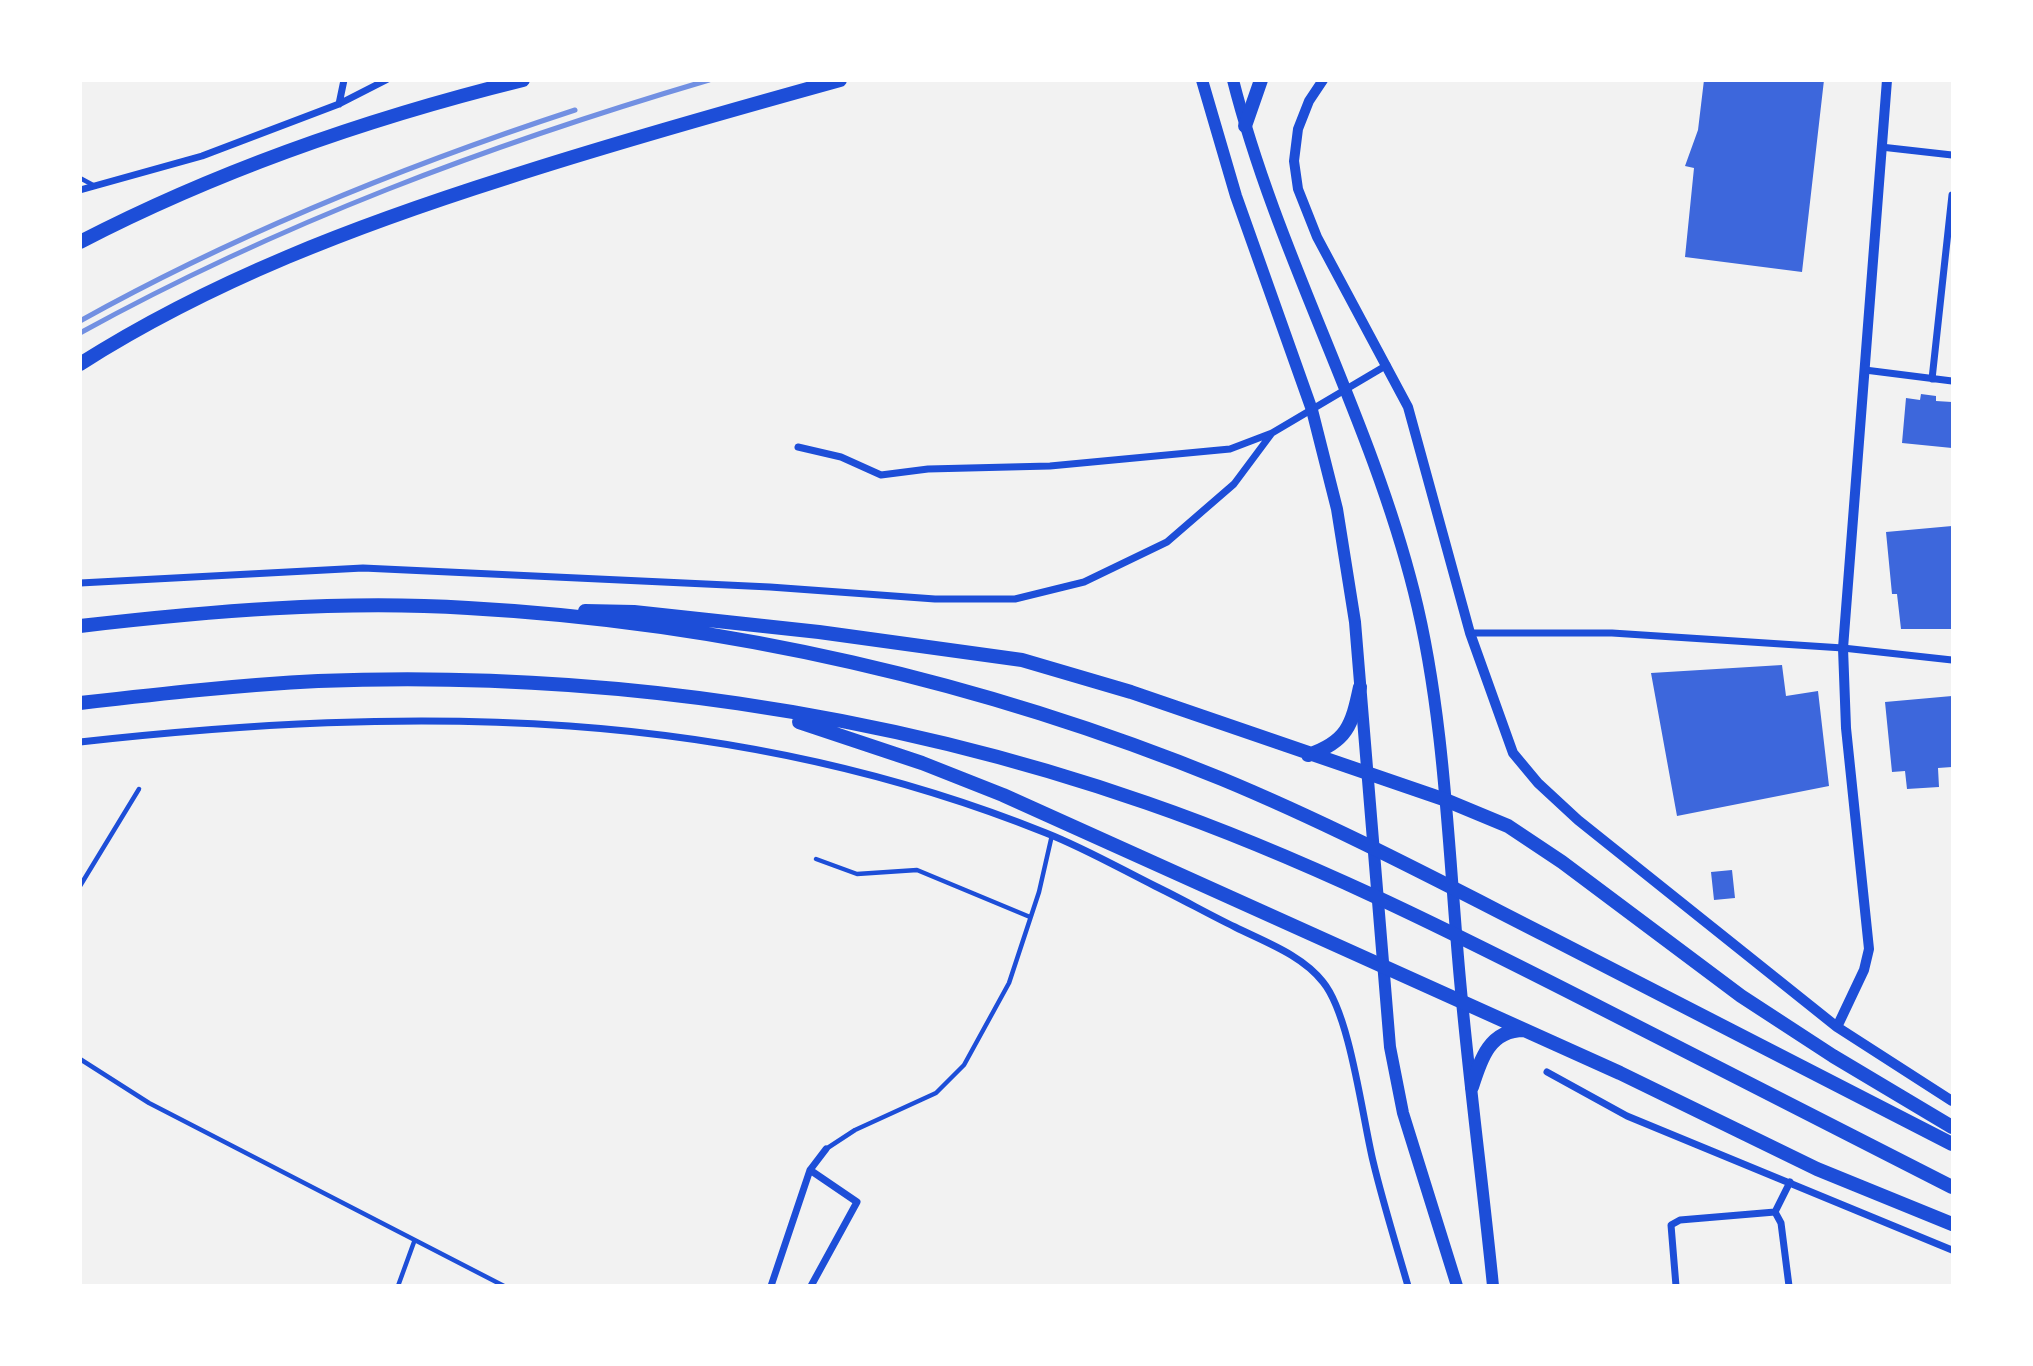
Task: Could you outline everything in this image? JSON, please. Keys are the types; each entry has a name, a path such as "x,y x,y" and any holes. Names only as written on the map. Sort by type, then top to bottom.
{"highway":[{"path":"80,242 209,181 306,144 523,80"},
{"path":"80,364 239,277 379,219 657,129 841,80"},
{"path":"1245,126 1261,80"},
{"path":"80,626 227,611 310,607 468,607 634,612 949,647 1022,660 1131,692 1308,755 1443,799 1508,826 1562,862 1741,996 1833,1056 1952,1126"},
{"path":"468,607 696,633 866,666 992,699 1167,758 1279,804 1391,857 1952,1144"},
{"path":"80,703 276,684 406,680 618,689 754,707 908,735 1002,758 1150,804 1263,847 1506,960 1952,1187"},
{"path":"1308,755 1329,748 1343,736 1353,718 1360,687"},
{"path":"754,707 977,785 1462,1001 1817,1169 1952,1224"},
{"path":"1472,1087 1489,1046 1500,1036 1524,1030"}],"main road":[{"path":"1202,80 1236,196 1312,410 1348,569 1390,1047 1403,1112 1457,1286"},
{"path":"1234,80 1245,126 1292,262 1379,475 1415,592 1438,727 1459,972 1493,1286"}],"street":[{"path":"339,104 345,80"},
{"path":"80,190 202,156 339,104 386,80"},
{"path":"1323,80 1309,101 1298,129 1294,160 1298,189 1317,237 1388,365 1408,407 1470,633 1513,753 1538,783 1578,820 1838,1027 1952,1101"},
{"path":"1838,1027 1864,970 1869,949 1846,728 1843,648 1887,80"},
{"path":"1881,147 1952,155"},
{"path":"1932,379 1950,253 1952,195"},
{"path":"798,447 841,457 881,475 928,469 1050,466 1230,449 1272,433 1388,365"},
{"path":"1864,370 1952,381"},
{"path":"80,583 362,568 770,587 935,599 1015,599 1084,582 1167,542 1234,484 1272,433"},
{"path":"1470,633 1612,633 1843,648 1952,660"},
{"path":"80,742 240,727 377,720 510,721 587,726 763,748 823,762 945,797 1052,835 1280,950 1306,965 1322,980 1342,1018 1374,1165 1408,1286"},
{"path":"1547,1072 1627,1116 1952,1250"},
{"path":"771,1286 810,1170 826,1149"},
{"path":"810,1170 857,1202 811,1286"},
{"path":"1775,1212 1790,1182"},
{"path":"1676,1286 1671,1225 1681,1220 1775,1212"},
{"path":"1775,1212 1781,1223 1788,1286"}],"lane":[{"path":"80,178 94,186"},
{"path":"80,886 139,789"},
{"path":"826,1149 855,1130 936,1093 964,1065 1009,983 1052,835"},
{"path":"816,859 857,874 917,870 1030,917"},
{"path":"80,1059 149,1103 414,1242 504,1286"},
{"path":"398,1286 414,1242"}],"building":[{"path":"1704,80 1824,80 1802,272 1685,257 1694,168 1685,166 1698,130"},
{"path":"1921,394 1936,396 1936,401 1952,402 1952,448 1902,443 1906,398 1920,400"},
{"path":"1952,526 1952,629 1901,629 1897,594 1892,594 1886,532"},
{"path":"1782,665 1786,696 1818,691 1829,786 1677,816 1651,673"},
{"path":"1952,696 1952,767 1938,768 1939,787 1907,789 1905,771 1892,772 1885,702"},
{"path":"1732,870 1735,898 1714,900 1711,872"}],"railway":[{"path":"80,333 233,256 388,189 546,131 709,80"},
{"path":"80,321 261,230 385,178 575,110"}]}
